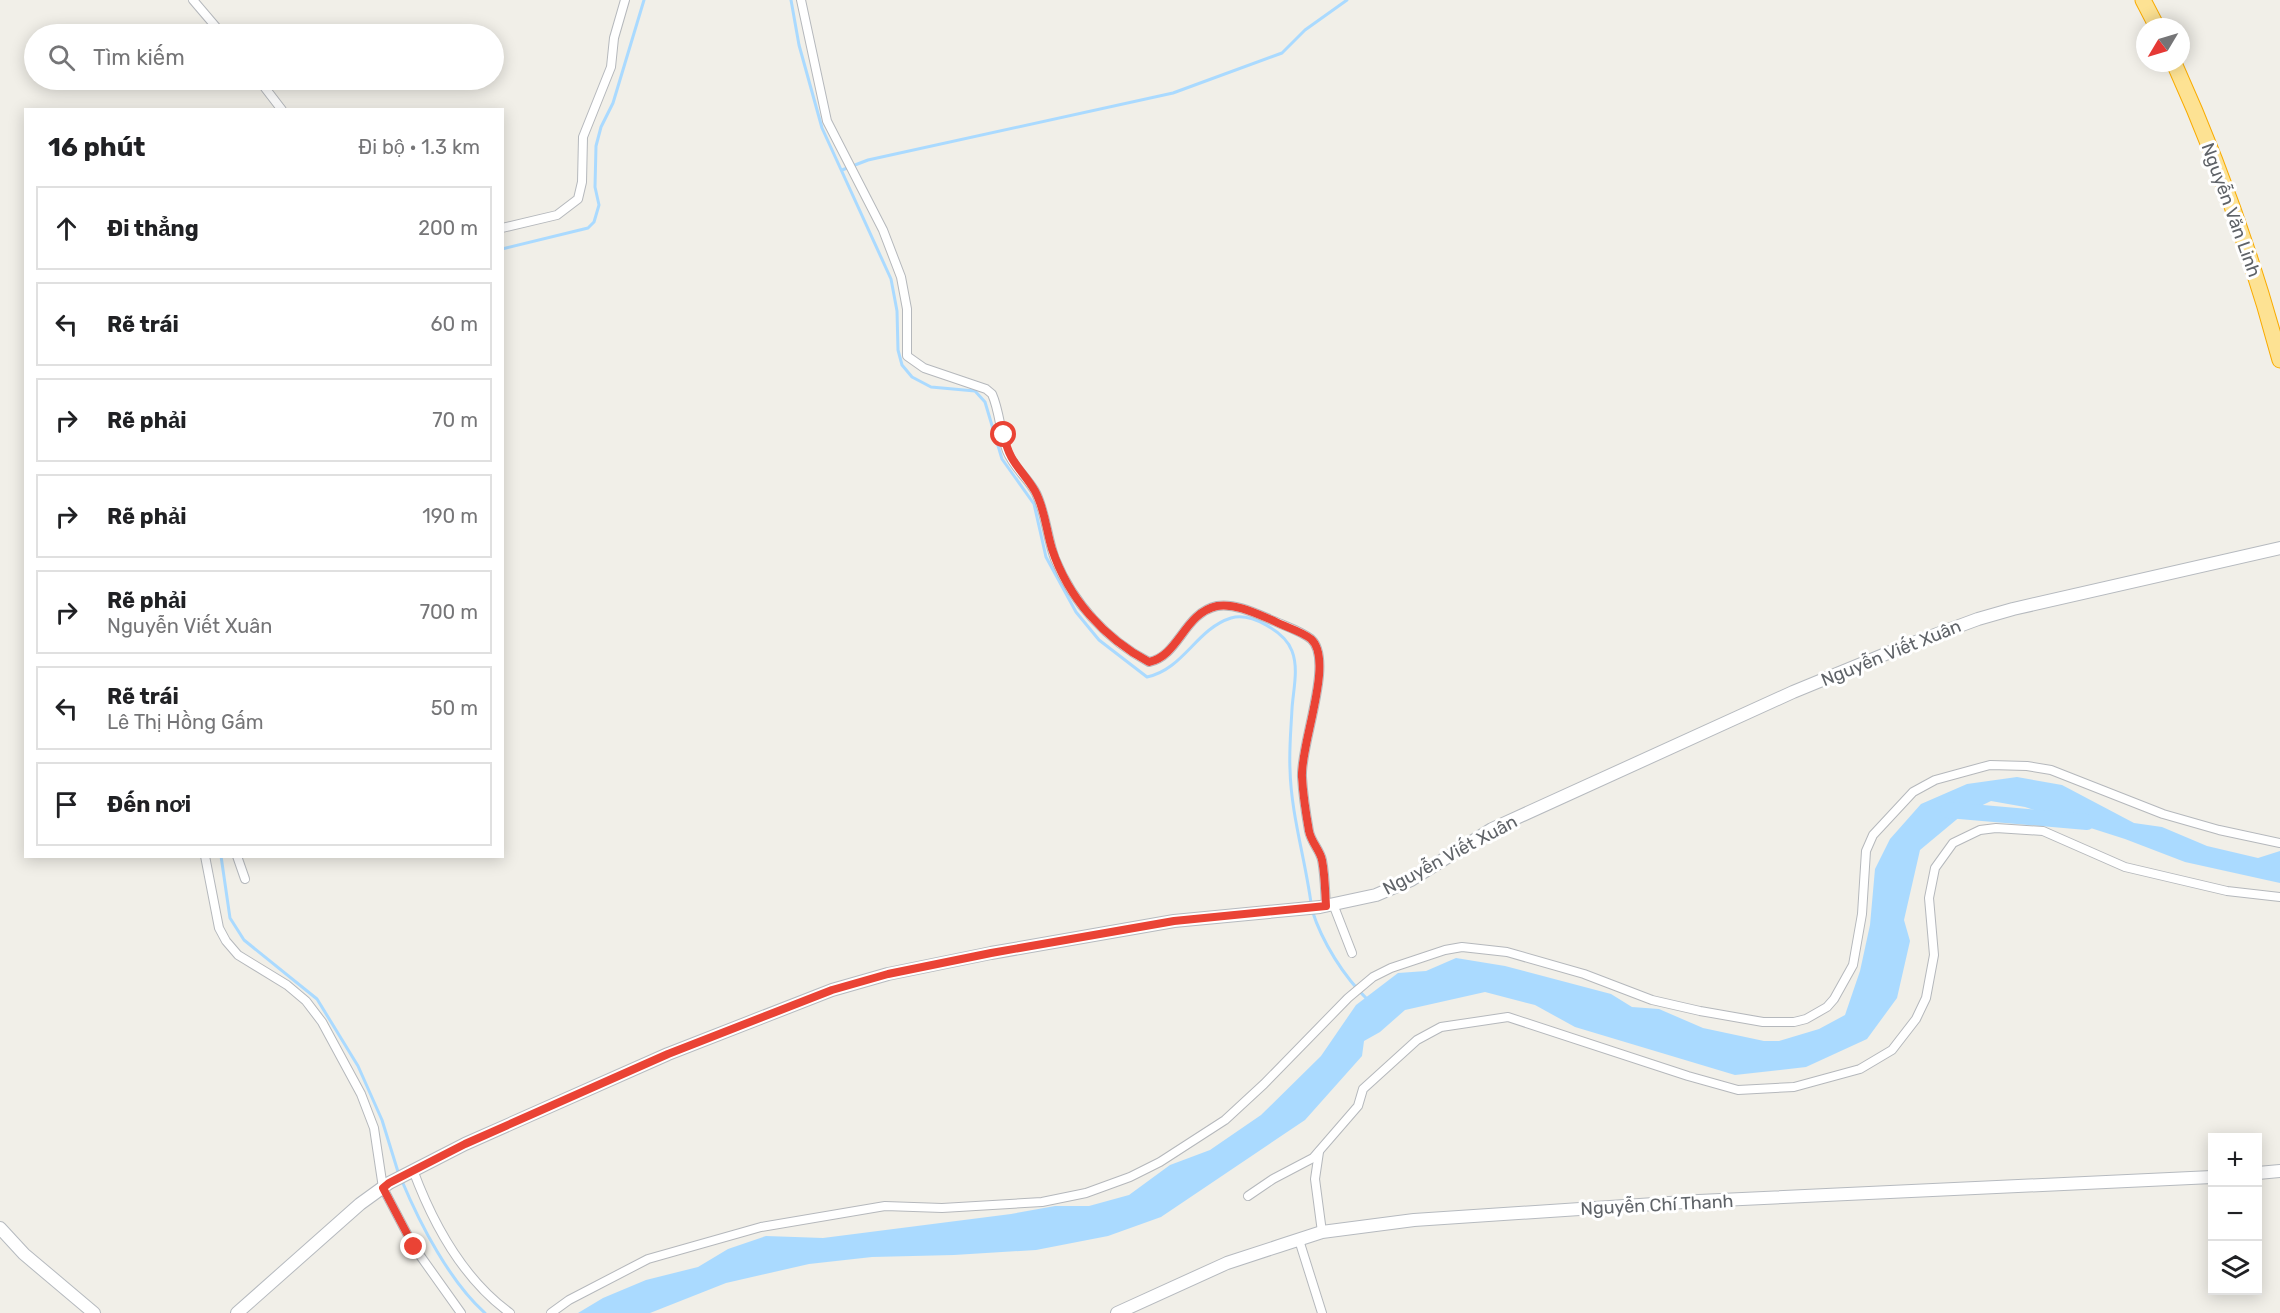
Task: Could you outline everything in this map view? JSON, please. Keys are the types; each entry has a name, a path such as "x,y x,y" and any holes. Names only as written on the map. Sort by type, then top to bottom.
{"highway":[{"path":"2143,0 2152,18"},
{"name":"Nguyễn Văn Linh","path":"2178,72 2209,147 2246,250 2280,360"}],"street":[{"path":"193,0 213,24"},
{"path":"504,228 557,215 578,199 581,192 583,137 611,67 614,38 625,0"},
{"path":"801,0 827,121 856,175 894,256 903,285 907,309 908,356 924,368 986,389 992,394 1007,450 1018,471 1035,491 1055,559 1071,590 1089,616 1127,650 1149,662 1162,657 1191,620 1210,608 1230,606 1264,617 1311,639 1319,656 1319,679 1303,756 1302,775 1309,831 1322,860 1326,906 1352,953"},
{"path":"267,90 280,108"},
{"name":"Nguyễn Viết Xuân","path":"237,1313 360,1204 410,1172 668,1054 832,990 888,974 1002,951 1174,921 1326,906 1397,887 1492,830 1793,692 1916,642 1978,619 2013,609 2280,548"},
{"path":"551,1313 569,1300 648,1260 761,1227 885,1206 942,1208 1042,1202 1086,1193 1130,1177 1160,1162 1225,1120 1298,1051 1348,998 1379,973 1436,952 1462,947 1507,952 1676,1006 1762,1022 1794,1022 1806,1018 1827,1007 1853,965 1862,914 1866,851 1873,835 1889,815 1922,785 1990,765 2027,766 2051,770 2163,814 2219,830 2280,843"},
{"path":"1248,1196 1319,1152 1358,1106 1363,1089 1417,1040 1442,1027 1508,1017 1738,1090 1794,1087 1860,1069 1892,1050 1916,1019 1926,998 1934,955 1929,898 1935,868 1953,843 1980,830 1996,828 2043,831 2125,867 2227,891 2280,897"},
{"path":"205,858 219,928 226,941 238,955 287,985 306,1001 322,1022 362,1094 374,1128 386,1186 414,1247 461,1313"},
{"path":"238,858 245,879"},
{"path":"1319,1152 1316,1179 1322,1232"},
{"path":"2262,1173 2280,1171"},
{"path":"410,1172 450,1246 473,1278 510,1313"},
{"name":"Nguyễn Chí Thanh","path":"1117,1313 1227,1263 1322,1232 1414,1220 1699,1202 2208,1177"},
{"path":"0,1228 57,1284 94,1313"},
{"path":"1299,1240 1322,1313"}],"water":[{"path":"2017,777 2062,785 2134,823 2162,827 2207,846 2258,858 2280,851 2280,883 2185,862 2125,839 2025,807 1991,801 1962,815 1920,850 1904,920 1910,941 1897,998 1867,1039 1806,1067 1735,1075 1575,1027 1535,1005 1485,992 1405,1010 1380,1032 1364,1041 1362,1056 1305,1120 1161,1217 1108,1236 1036,1250 872,1257 809,1264 726,1283 650,1313 578,1313 603,1298 646,1280 698,1267 728,1249 766,1236 823,1238 1011,1214 1055,1206 1089,1206 1129,1195 1170,1165 1210,1150 1261,1115 1321,1056 1356,1005 1398,973 1426,971 1456,958 1505,966 1611,994 1632,1007 1659,1009 1703,1028 1764,1041 1779,1041 1819,1029 1845,1015 1860,971 1870,925 1875,869 1890,839 1921,804 1967,784"}],"waterway":[{"path":"504,249 588,228 594,222 599,205 595,187 596,146 601,127 613,103 644,0"},
{"path":"791,0 799,45 822,128 891,279 897,311 898,350 902,365 912,377 931,387 975,391 985,402 1002,459 1034,504 1046,557 1076,612 1099,640 1147,677 1171,666 1208,631 1231,618 1248,618 1266,625 1288,644 1294,658 1295,673 1290,746 1291,786 1311,903"},
{"path":"842,170 868,160 1173,93 1282,53 1305,30 1347,0"},
{"path":"1948,810 2087,822"},
{"path":"221,858 230,918 244,940 317,999 358,1066 382,1120 399,1175"},
{"path":"1312,910 1335,958 1368,1000"},
{"path":"402,1181 437,1252 460,1285 485,1313"}],"route":[{"path":"414,1247 383,1188 389,1183 465,1144 571,1096 668,1054 832,990 888,974 991,953 1174,921 1326,906 1322,860 1309,831 1302,775 1303,756 1320,672 1316,645 1302,634 1254,613 1230,606 1220,606 1210,608 1191,620 1162,657 1155,661 1149,662 1127,650 1089,616 1071,590 1055,559 1044,514 1035,491 1013,463 1004,435"}]}
